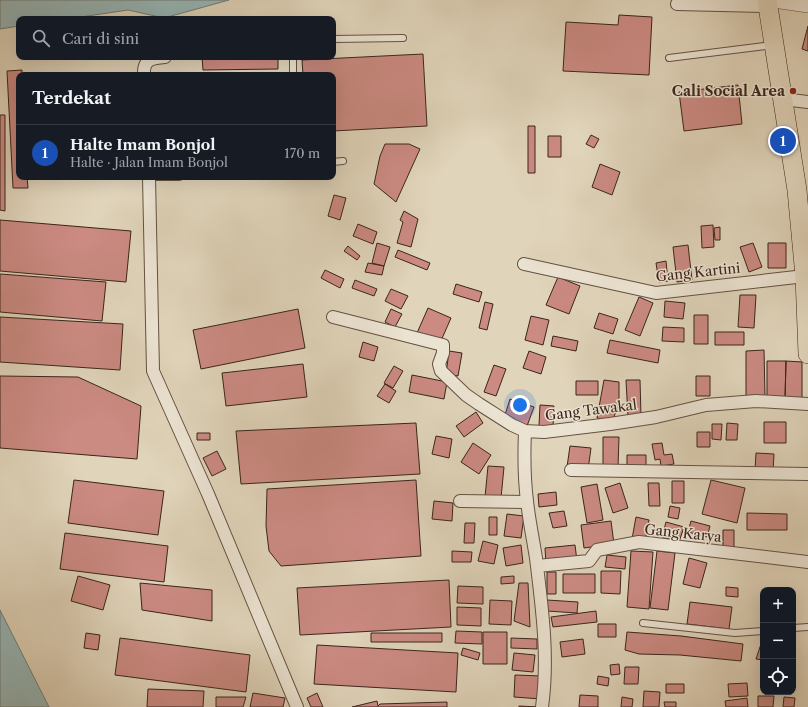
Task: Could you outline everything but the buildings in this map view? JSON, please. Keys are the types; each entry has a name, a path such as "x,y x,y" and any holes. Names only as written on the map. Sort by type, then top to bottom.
{"main road":[{"path":"770,2 774,45 783,99 802,191 808,354"}],"street":[{"path":"677,4 770,2 808,5"},
{"path":"144,72 146,63 150,60"},
{"path":"783,99 808,102"},
{"path":"149,180 153,371 208,494 298,707"},
{"name":"Gang Kartini","path":"524,264 656,293 804,276"},
{"name":"Gang Tawakal","path":"333,317 443,345 443,353 439,364 441,371 466,395 512,425 525,431 544,432 610,424 656,417 706,405 756,401 808,404"},
{"path":"525,431 524,467 527,502 537,566 545,646 546,672 542,707"},
{"path":"571,470 808,474"},
{"path":"460,501 527,502"},
{"name":"Gang Karya","path":"537,566 589,561 597,550 639,542 808,562"}],"lane":[{"path":"336,39 403,38"},
{"path":"669,58 774,45"},
{"path":"293,60 294,72"},
{"path":"336,162 343,161"},
{"path":"643,623 735,633 760,631"},
{"path":"796,628 808,627"}],"water":[{"path":"0,0 229,0 171,16 155,16 128,10 87,16 16,16 16,26 0,29"},
{"path":"0,610 49,707 0,707"}],"place":[{"name":"Cali Social Area","path":"793,91"},
{"name":"Halte Imam Bonjol","path":"783,141"}]}
